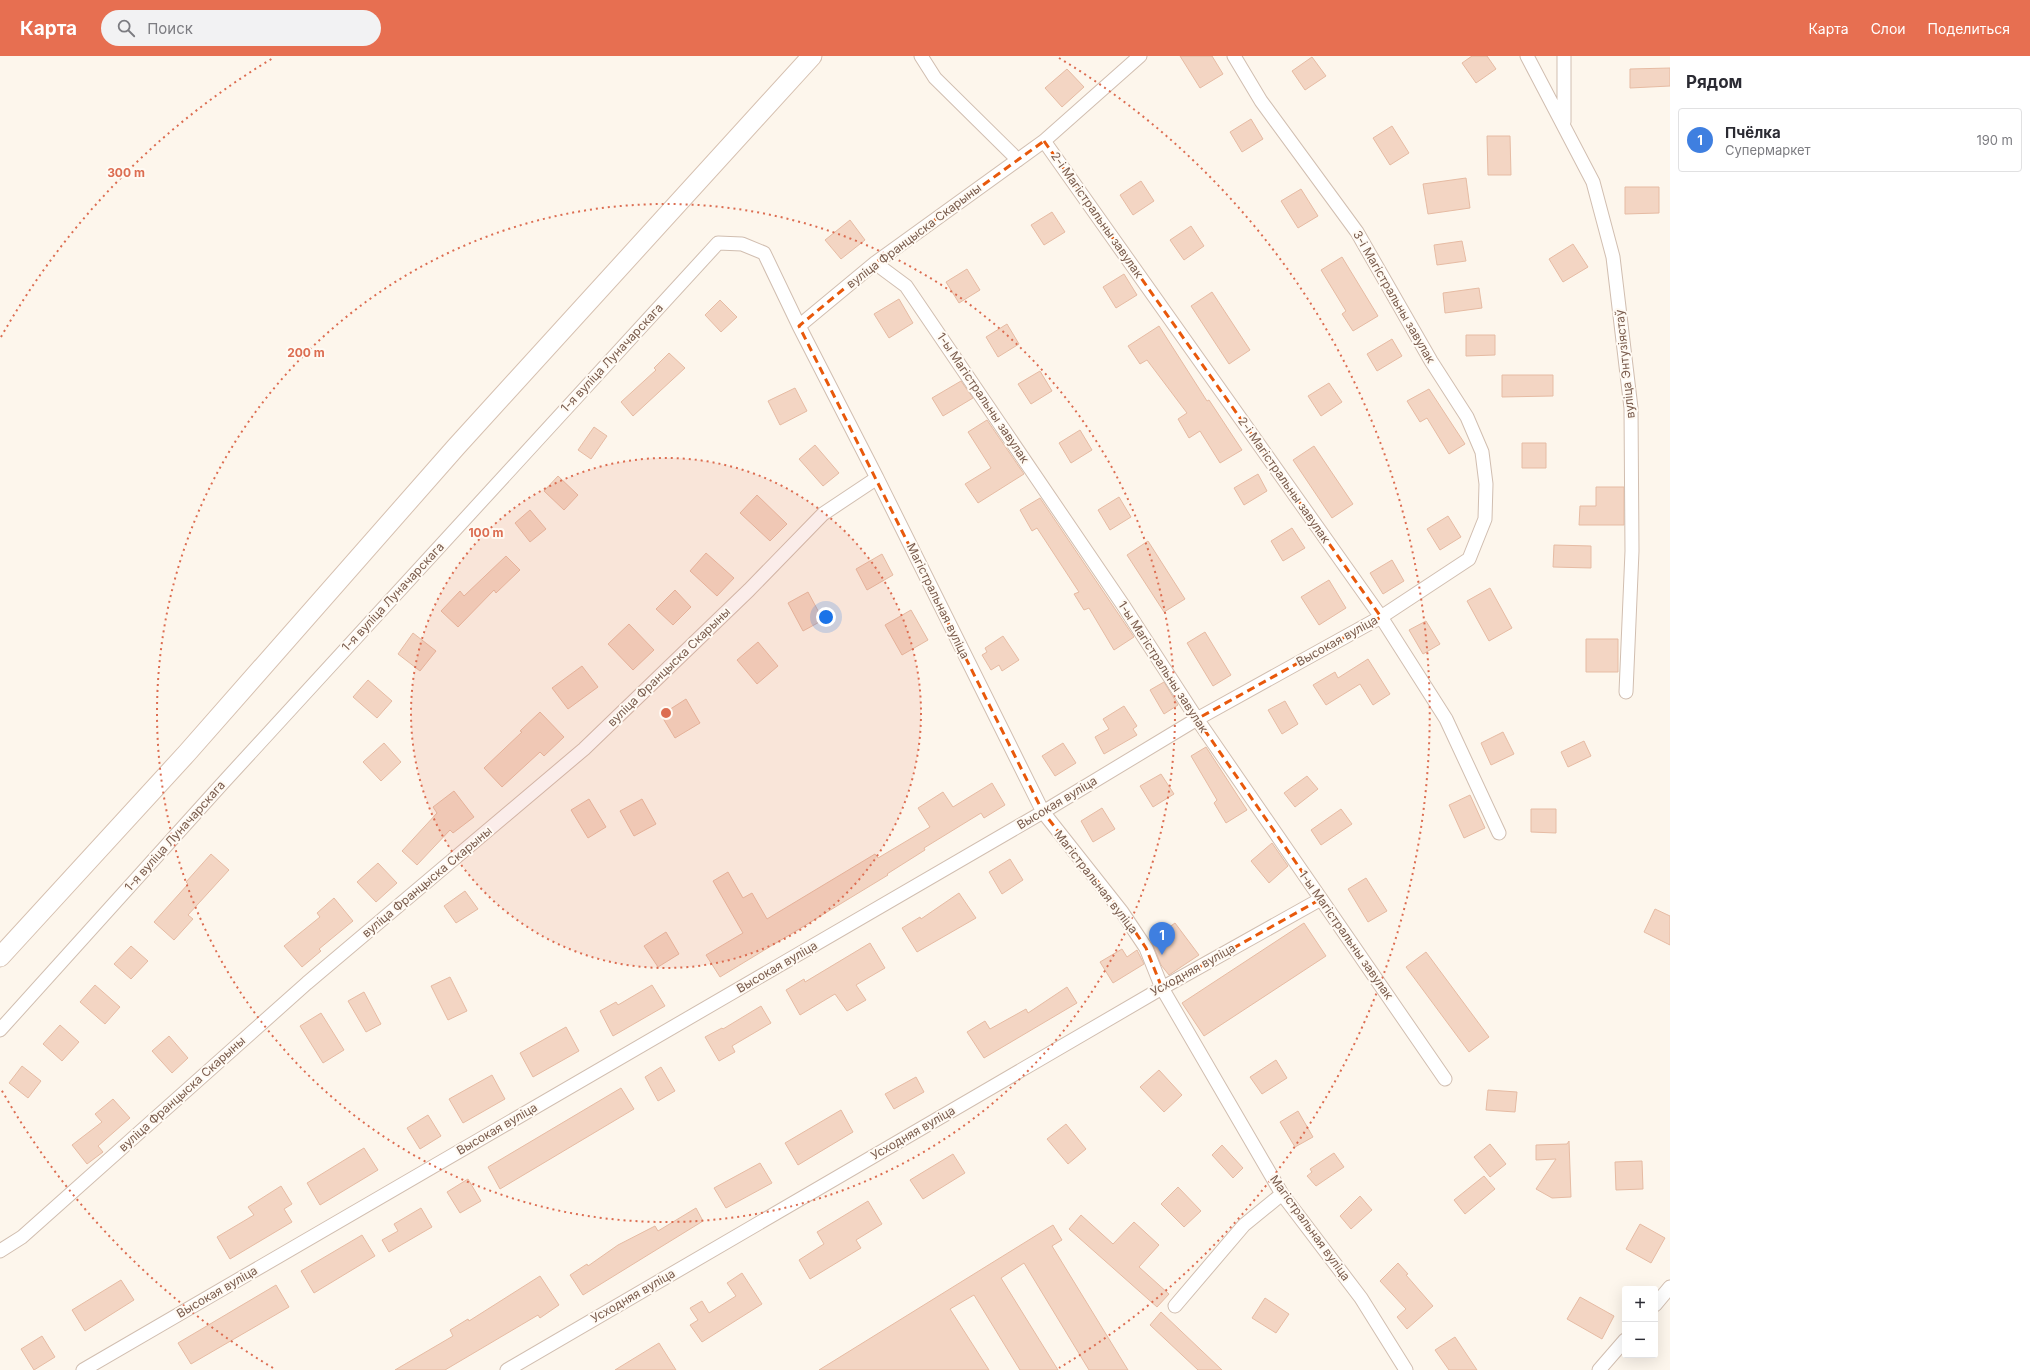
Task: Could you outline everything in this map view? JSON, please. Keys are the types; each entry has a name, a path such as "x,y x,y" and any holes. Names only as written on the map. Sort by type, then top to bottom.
{"street":[{"path":"0,957 187,753 462,441 812,56"},
{"path":"921,56 935,78 1018,160"},
{"name":"вуліца Францыска Скарыны","path":"799,326 875,263 1044,141 1140,56"},
{"name":"3-і Магістральны завулак","path":"1234,56 1260,101 1357,232 1431,361 1467,418 1482,452 1486,484 1485,519 1469,559"},
{"name":"вуліца Энтузіястаў","path":"1527,56 1564,125 1592,182 1613,257 1631,408 1632,551 1626,692"},
{"path":"1564,56 1564,125"},
{"name":"2-і Магістральны завулак","path":"1044,141 1381,617 1446,719 1499,833"},
{"name":"1-я вуліца Луначарскага","path":"0,1030 221,785 718,243 742,244 764,253 799,326"},
{"name":"1-ы Магістральны завулак","path":"875,263 906,286 1123,605 1197,719 1445,1079"},
{"path":"799,326 877,478"},
{"name":"вуліца Францыска Скарыны","path":"0,1251 22,1237 307,983 584,749 749,590 823,514 877,478"},
{"name":"Магістральная вуліца","path":"877,478 1043,812 1122,912 1146,948 1162,988 1282,1194 1360,1298 1406,1370"},
{"name":"Высокая вуліца","path":"83,1370 1043,812 1197,719 1381,617 1469,559"},
{"name":"Усходняя вуліца","path":"507,1370 1162,988 1321,899"},
{"path":"1175,1306 1244,1225 1282,1194"},
{"path":"1658,1302 1670,1288"},
{"path":"1599,1370 1622,1343"}],"highlighted area":[{"path":"1044,141 1381,617 1197,719 1321,899 1162,988 1146,948 1122,912 1043,812 799,326 875,263"}],"building":[{"path":"1180,56 1212,56 1223,74 1200,88"},
{"path":"1472,56 1487,56 1496,69 1476,83 1462,63"},
{"path":"1312,57 1326,76 1305,90 1292,71"},
{"path":"1670,68 1670,86 1630,88 1630,69"},
{"path":"1067,69 1084,87 1062,107 1045,88"},
{"path":"1251,119 1263,139 1242,152 1230,132"},
{"path":"1392,126 1409,153 1390,165 1373,138"},
{"path":"1487,136 1510,136 1511,175 1488,175"},
{"path":"1466,178 1470,208 1428,214 1423,184"},
{"path":"1141,181 1154,201 1133,215 1120,195"},
{"path":"1625,187 1659,187 1659,213 1625,214"},
{"path":"1301,189 1318,216 1298,228 1281,201"},
{"path":"1052,212 1065,232 1044,245 1031,225"},
{"path":"850,220 865,240 841,259 825,240"},
{"path":"1191,226 1204,246 1184,260 1170,240"},
{"path":"1462,241 1466,261 1437,265 1434,245"},
{"path":"1573,244 1588,267 1563,282 1549,259"},
{"path":"1342,257 1378,316 1353,331 1342,314 1346,311 1321,270"},
{"path":"967,269 980,290 959,303 946,282"},
{"path":"1124,274 1137,295 1116,308 1103,287"},
{"path":"1479,288 1482,308 1445,313 1443,293"},
{"path":"1212,292 1250,350 1229,364 1191,306"},
{"path":"899,299 913,323 889,338 874,314"},
{"path":"720,300 737,317 721,332 705,315"},
{"path":"1007,324 1019,344 998,357 986,337"},
{"path":"1159,326 1207,401 1209,400 1242,450 1220,463 1200,431 1189,438 1178,419 1187,413 1147,360 1140,364 1128,346"},
{"path":"1466,335 1495,335 1495,355 1466,356"},
{"path":"1392,339 1402,356 1377,371 1367,354"},
{"path":"669,353 685,368 633,416 621,402 656,370 654,368"},
{"path":"1040,371 1052,391 1031,404 1018,384"},
{"path":"1502,375 1553,375 1553,396 1502,397"},
{"path":"961,381 973,398 943,416 932,398"},
{"path":"1329,383 1342,402 1321,416 1308,396"},
{"path":"795,388 807,411 780,425 768,401"},
{"path":"1429,389 1465,444 1449,454 1427,418 1420,422 1407,401"},
{"path":"987,420 1024,474 978,503 965,484 991,468 968,432"},
{"path":"594,427 607,436 591,459 578,450"},
{"path":"1080,430 1092,450 1071,463 1059,443"},
{"path":"1522,443 1546,443 1546,468 1522,468"},
{"path":"815,445 839,473 823,486 799,459"},
{"path":"1314,446 1353,504 1332,518 1293,460"},
{"path":"1258,474 1267,491 1244,505 1234,488"},
{"path":"558,476 578,495 564,510 544,491"},
{"path":"1596,487 1624,487 1624,525 1579,525 1580,506 1596,506"},
{"path":"757,495 787,524 770,541 740,513"},
{"path":"1119,497 1131,517 1110,530 1098,510"},
{"path":"1040,498 1134,637 1114,650 1089,608 1084,610 1074,594 1079,592 1037,528 1032,531 1020,510"},
{"path":"530,510 546,529 530,542 515,523"},
{"path":"1448,516 1461,537 1440,550 1427,529"},
{"path":"1292,528 1305,548 1283,561 1271,541"},
{"path":"1148,541 1185,599 1164,612 1127,555"},
{"path":"1554,545 1591,546 1591,568 1553,567"},
{"path":"706,553 734,578 717,596 690,571"},
{"path":"882,554 893,575 867,590 856,569"},
{"path":"506,556 520,570 496,593 494,590 458,627 441,611 460,591 464,596"},
{"path":"1392,560 1404,581 1383,594 1370,573"},
{"path":"1329,580 1346,608 1319,625 1301,597"},
{"path":"1490,588 1512,628 1489,641 1467,601"},
{"path":"675,590 691,607 673,625 656,609"},
{"path":"808,592 823,620 803,631 788,603"},
{"path":"911,610 928,640 902,655 885,625"},
{"path":"1426,621 1440,644 1423,654 1409,630"},
{"path":"629,624 654,650 633,670 608,644"},
{"path":"1205,632 1231,675 1213,686 1187,643"},
{"path":"413,633 436,651 420,671 398,654"},
{"path":"1003,636 1019,660 1002,671 999,665 991,670 982,655 987,652 985,648"},
{"path":"1586,639 1618,639 1618,672 1586,672"},
{"path":"758,642 778,666 757,684 737,660"},
{"path":"1368,659 1390,694 1373,705 1360,684 1326,705 1313,685 1335,672 1338,678"},
{"path":"582,666 598,687 568,709 552,688"},
{"path":"368,680 392,701 377,718 353,697"},
{"path":"1164,682 1178,705 1164,714 1150,690"},
{"path":"686,699 700,723 675,738 661,715"},
{"path":"1285,701 1298,724 1282,734 1268,710"},
{"path":"1124,706 1137,726 1133,729 1137,735 1104,754 1095,737 1109,729 1103,719"},
{"path":"540,712 564,737 544,756 540,752 502,787 484,768 522,732 520,731"},
{"path":"1503,732 1514,754 1491,765 1481,743"},
{"path":"1584,741 1591,756 1568,767 1561,752"},
{"path":"384,743 401,762 381,781 363,762"},
{"path":"1063,743 1076,763 1055,776 1042,756"},
{"path":"1206,747 1247,810 1226,823 1214,803 1217,800 1191,756"},
{"path":"1161,774 1174,794 1153,807 1140,786"},
{"path":"1307,776 1318,789 1295,807 1284,793"},
{"path":"992,783 1005,805 984,818 981,813 924,848 925,850 887,874 888,875 720,977 706,955 743,933 713,881 728,872 743,898 752,893 767,919 875,854 878,858 930,827 918,808 943,792 953,807"},
{"path":"454,791 474,817 453,833 450,830 417,865 402,851 437,813 433,807"},
{"path":"1470,795 1485,828 1464,838 1449,805"},
{"path":"589,799 606,827 588,838 571,810"},
{"path":"642,799 656,824 634,836 620,811"},
{"path":"1102,808 1115,829 1093,842 1081,821"},
{"path":"1341,809 1352,824 1321,845 1311,830"},
{"path":"1531,809 1556,809 1556,833 1531,832"},
{"path":"1272,843 1288,866 1269,883 1251,861"},
{"path":"211,854 229,870 188,915 193,919 174,940 154,922 188,884 186,882"},
{"path":"1010,859 1023,880 1002,894 989,872"},
{"path":"378,863 397,883 376,902 357,882"},
{"path":"1366,878 1387,911 1368,922 1348,889"},
{"path":"465,891 478,909 456,923 444,906"},
{"path":"959,893 976,918 917,952 902,928 920,917 921,919"},
{"path":"334,898 353,921 319,949 321,951 302,967 284,946 320,917 317,913"},
{"path":"1655,909 1670,916 1670,945 1644,932"},
{"path":"1175,923 1199,955 1169,975 1161,965 1151,940"},
{"path":"1304,923 1326,956 1204,1036 1182,1003"},
{"path":"666,932 679,954 658,967 644,946"},
{"path":"870,943 885,968 856,985 866,1000 847,1011 835,994 800,1015 786,990 804,979 805,982"},
{"path":"131,946 148,961 131,979 114,964"},
{"path":"1122,949 1127,957 1137,950 1144,964 1113,983 1100,962"},
{"path":"1426,952 1489,1037 1469,1052 1406,967"},
{"path":"450,977 467,1011 448,1020 431,986"},
{"path":"95,985 120,1007 105,1024 80,1002"},
{"path":"652,985 665,1006 613,1036 600,1011 616,1002 618,1005"},
{"path":"1067,987 1077,1003 984,1058 967,1032 985,1021 990,1029 1026,1009 1028,1013"},
{"path":"364,992 381,1024 366,1032 348,1001"},
{"path":"761,1006 771,1023 732,1046 735,1052 719,1061 705,1037 722,1028 723,1029"},
{"path":"321,1013 344,1050 323,1063 300,1026"},
{"path":"60,1025 79,1042 62,1061 43,1044"},
{"path":"566,1027 579,1051 533,1077 520,1053"},
{"path":"169,1036 188,1058 172,1073 152,1051"},
{"path":"1276,1060 1287,1078 1262,1094 1250,1077"},
{"path":"22,1066 41,1081 28,1098 9,1083"},
{"path":"661,1067 675,1091 658,1101 645,1077"},
{"path":"1159,1070 1182,1095 1164,1112 1140,1087"},
{"path":"492,1075 505,1099 463,1123 449,1099"},
{"path":"916,1077 924,1092 894,1109 885,1094"},
{"path":"621,1088 634,1109 500,1189 488,1167"},
{"path":"1488,1090 1517,1092 1515,1112 1486,1110"},
{"path":"113,1099 130,1118 98,1146 103,1152 87,1164 72,1145 102,1122 95,1114"},
{"path":"841,1110 853,1132 798,1165 785,1143"},
{"path":"1298,1111 1313,1137 1295,1147 1280,1122"},
{"path":"428,1115 441,1136 420,1149 407,1128"},
{"path":"1066,1124 1086,1149 1068,1164 1047,1139"},
{"path":"1569,1141 1571,1197 1552,1198 1536,1189 1556,1159 1536,1160 1536,1145 1567,1144"},
{"path":"1490,1144 1506,1164 1490,1177 1474,1157"},
{"path":"1222,1145 1243,1168 1233,1178 1212,1155"},
{"path":"364,1148 378,1170 320,1205 307,1183"},
{"path":"1334,1153 1344,1167 1316,1186 1307,1176 1312,1172 1310,1169"},
{"path":"953,1154 965,1173 923,1199 910,1180"},
{"path":"1642,1161 1643,1189 1616,1190 1615,1162"},
{"path":"760,1163 772,1183 726,1208 714,1188"},
{"path":"1484,1176 1495,1189 1465,1214 1454,1200"},
{"path":"468,1179 481,1201 460,1213 447,1192"},
{"path":"281,1186 292,1204 284,1209 292,1222 230,1259 217,1237 254,1215 248,1207"},
{"path":"1178,1187 1201,1211 1184,1227 1161,1204"},
{"path":"1360,1196 1372,1210 1351,1229 1340,1216"},
{"path":"868,1201 882,1224 856,1240 861,1248 810,1279 799,1260 824,1244 817,1232"},
{"path":"421,1208 432,1227 389,1252 382,1240 398,1231 394,1224"},
{"path":"696,1208 703,1221 583,1295 570,1275 587,1264 588,1266 618,1245 655,1226 658,1231"},
{"path":"1081,1215 1113,1244 1134,1222 1159,1245 1139,1267 1169,1294 1157,1307 1069,1229"},
{"path":"1640,1224 1665,1238 1651,1263 1626,1249"},
{"path":"1053,1225 1062,1240 1052,1246 1128,1370 1089,1370 1024,1263 1001,1278 1058,1370 1020,1370 974,1295 950,1309 989,1370 819,1370"},
{"path":"362,1235 375,1256 314,1293 301,1271"},
{"path":"1398,1263 1408,1274 1406,1275 1433,1306 1407,1329 1397,1317 1406,1309 1380,1281"},
{"path":"742,1273 762,1304 702,1342 690,1325 698,1320 690,1308 702,1301 709,1313 736,1296 727,1283"},
{"path":"540,1276 559,1305 540,1318 538,1315 445,1370 395,1370 453,1336 450,1330 468,1319 469,1321"},
{"path":"121,1280 134,1300 85,1331 72,1310"},
{"path":"276,1285 289,1307 191,1364 178,1343"},
{"path":"1580,1297 1614,1316 1602,1339 1567,1319"},
{"path":"1265,1298 1289,1314 1276,1333 1252,1318"},
{"path":"1161,1312 1222,1370 1198,1370 1150,1325"},
{"path":"42,1336 55,1357 34,1370 21,1349"},
{"path":"1455,1337 1477,1370 1449,1370 1435,1350"},
{"path":"659,1343 676,1370 615,1370"}],"place":[{"name":"Пчёлка","path":"1162,955"}]}
